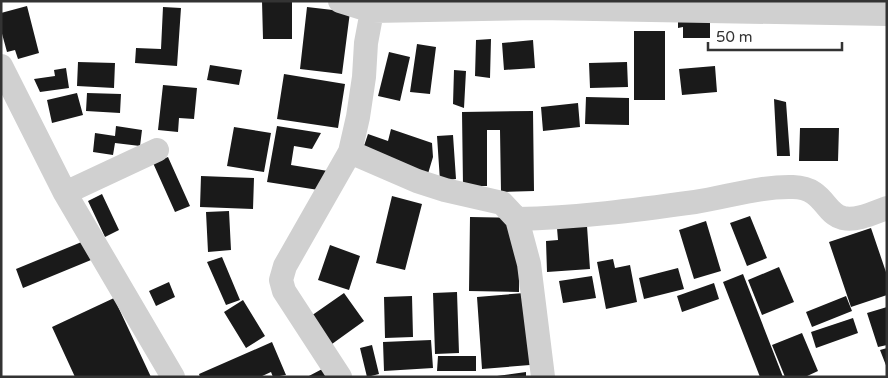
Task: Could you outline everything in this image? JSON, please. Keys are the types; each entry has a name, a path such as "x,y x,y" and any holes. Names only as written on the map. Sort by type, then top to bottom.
{"street":[{"path":"340,1 372,6 887,14"},
{"path":"340,377 292,304 281,280 285,266 350,152 362,93 366,42 372,6"},
{"path":"1,66 65,193 173,377"},
{"path":"65,193 157,150"},
{"path":"350,152 417,181 445,190 502,203 517,219 529,264 543,377"},
{"path":"517,219 553,218 696,202 769,188 793,187 806,188 814,192 834,214 843,218 859,218 887,208"}],"building":[{"path":"262,1 292,1 292,39 263,39"},
{"path":"27,6 39,53 18,59 15,50 7,52 1,30 1,13"},
{"path":"163,7 181,8 177,66 135,63 136,48 161,49"},
{"path":"307,7 350,12 342,74 300,69"},
{"path":"678,17 710,22 710,38 683,38 683,27 678,28"},
{"path":"634,31 665,31 665,100 634,100"},
{"path":"491,39 490,78 475,76 476,40"},
{"path":"533,40 535,68 504,70 502,43"},
{"path":"417,44 436,47 430,94 410,92"},
{"path":"389,52 410,57 400,101 378,96"},
{"path":"78,62 115,63 114,88 77,86"},
{"path":"627,62 628,87 590,88 589,63"},
{"path":"210,65 242,70 239,85 207,80"},
{"path":"715,66 717,92 682,95 679,69"},
{"path":"66,68 69,88 40,92 34,79 55,76 54,70"},
{"path":"454,70 466,71 464,108 453,104"},
{"path":"284,74 345,84 338,128 277,119"},
{"path":"163,85 197,88 194,119 179,118 178,132 158,130"},
{"path":"77,93 83,115 52,123 47,100"},
{"path":"87,93 121,94 120,113 86,111"},
{"path":"586,97 629,98 629,125 585,124"},
{"path":"774,99 786,102 790,156 777,156"},
{"path":"578,103 580,127 543,131 541,107"},
{"path":"533,111 534,191 501,192 500,130 487,130 487,186 463,186 462,112"},
{"path":"116,126 142,130 140,146 115,143 113,155 93,152 95,133 115,136"},
{"path":"277,126 321,133 312,149 294,146 291,165 328,171 325,191 267,182"},
{"path":"234,127 271,133 264,172 227,166"},
{"path":"800,128 839,128 838,161 799,161"},
{"path":"391,129 432,143 433,157 427,177 361,155 368,134 388,141"},
{"path":"453,135 456,179 440,181 437,136"},
{"path":"168,157 190,206 175,212 153,163"},
{"path":"201,176 254,178 253,209 200,207"},
{"path":"102,194 119,230 105,237 88,201"},
{"path":"392,196 422,204 405,270 376,263"},
{"path":"229,211 231,250 208,252 206,212"},
{"path":"750,216 767,258 747,266 730,223"},
{"path":"470,217 520,218 519,292 469,291"},
{"path":"706,221 721,271 694,279 679,230"},
{"path":"587,226 590,269 547,272 546,241 558,240 557,228"},
{"path":"871,228 887,275 887,295 851,307 829,242"},
{"path":"84,241 91,260 23,288 16,269"},
{"path":"330,245 360,256 349,290 318,280"},
{"path":"222,257 240,300 226,305 207,262"},
{"path":"613,259 615,268 630,265 637,302 606,309 597,262"},
{"path":"779,267 794,302 762,315 748,280"},
{"path":"678,268 684,289 644,299 639,278"},
{"path":"743,274 783,377 760,377 723,282"},
{"path":"592,276 596,298 563,303 559,281"},
{"path":"169,282 175,297 156,306 149,291"},
{"path":"714,283 719,299 682,312 677,296"},
{"path":"457,292 459,353 435,354 433,293"},
{"path":"344,293 364,321 332,344 311,316"},
{"path":"524,293 530,365 482,369 477,297"},
{"path":"412,296 413,337 385,338 384,297"},
{"path":"846,296 852,311 812,327 806,312"},
{"path":"114,298 151,377 75,377 52,327"},
{"path":"243,300 265,336 246,348 224,312"},
{"path":"887,307 887,345 878,347 867,313"},
{"path":"853,318 858,333 816,348 811,332"},
{"path":"802,333 818,371 805,377 785,377 772,345"},
{"path":"431,340 433,368 384,371 383,342"},
{"path":"272,342 286,375 273,377 271,372 260,377 200,377 199,374"},
{"path":"372,345 379,374 367,377 360,348"},
{"path":"887,348 887,368 880,350"},
{"path":"438,356 476,356 476,371 437,371"},
{"path":"326,367 331,377 307,377"},
{"path":"526,372 526,377 497,377 497,376"}]}
